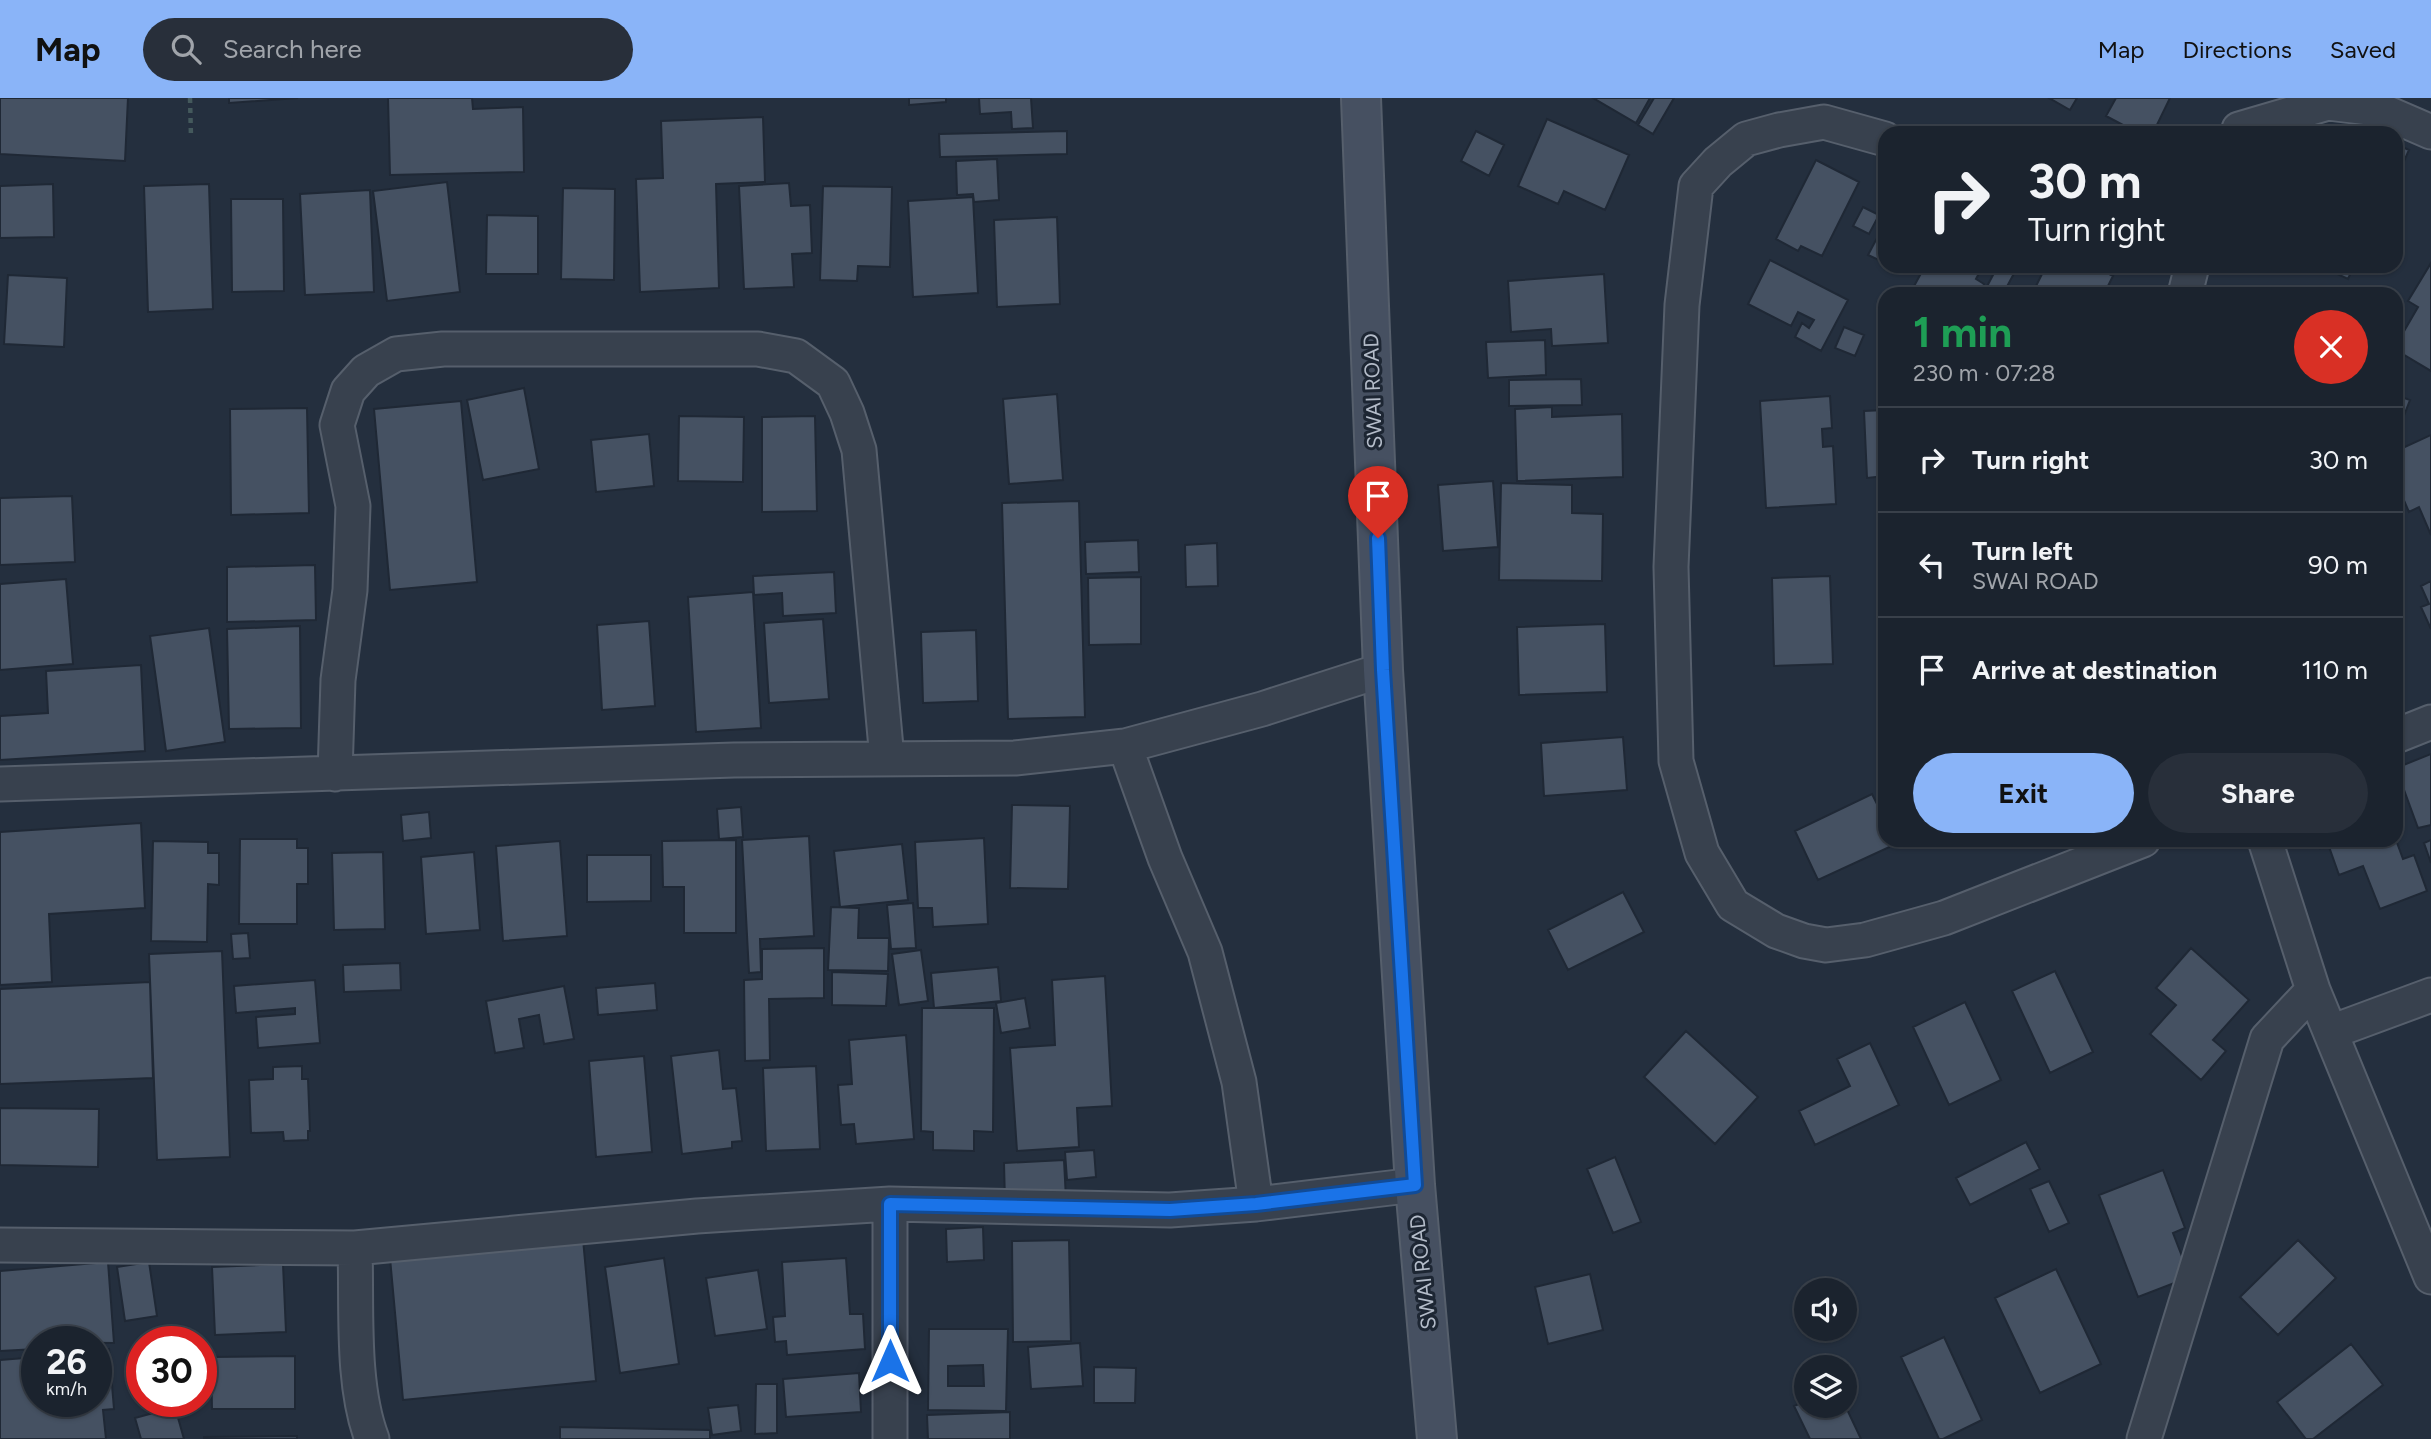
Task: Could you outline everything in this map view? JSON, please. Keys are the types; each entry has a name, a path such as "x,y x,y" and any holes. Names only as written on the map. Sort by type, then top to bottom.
{"street":[{"name":"SWAI ROAD","path":"1361,98 1383,670 1415,1185 1437,1439"},
{"path":"2241,126 2251,98"},
{"path":"2255,126 2328,103 2378,110 2431,132"},
{"path":"1878,137 1824,122 1779,130 1746,139 1718,162 1696,186 1682,305 1671,567 1675,761 1702,853 1733,905 1776,931 1826,945 1865,940 1944,918 2125,847"},
{"path":"335,774 338,680 350,590 353,506 337,425 348,391 366,371 396,354 443,349 758,349 796,356 833,383 847,413 859,450 887,759"},
{"path":"0,784 720,760 1015,758 1125,746 1262,709 1383,670"},
{"path":"2403,733 2431,722"},
{"path":"1125,746 1165,858 1206,952 1239,1082 1256,1204"},
{"path":"2267,847 2313,990 2431,1277"},
{"path":"2144,1439 2267,1039 2313,990"},
{"path":"2331,1032 2431,995"},
{"path":"0,1245 355,1248 697,1216 890,1204 1170,1210 1256,1204 1415,1185"},
{"path":"890,1204 890,1439"},
{"path":"355,1248 359,1380 372,1439"}],"path":[{"path":"190,98 191,137"}],"building":[{"path":"0,98 128,98 125,161 0,154"},
{"path":"229,98 298,98 229,103"},
{"path":"388,98 472,98 473,109 523,107 524,172 390,175"},
{"path":"909,98 946,98 946,102 909,105"},
{"path":"979,98 1031,98 1033,128 1012,129 1011,112 980,114"},
{"path":"1593,98 1650,98 1636,123"},
{"path":"1654,98 1674,98 1653,134 1638,125"},
{"path":"2049,98 2077,98 2070,110"},
{"path":"2116,98 2170,98 2156,126 2125,126 2106,116"},
{"path":"763,117 765,182 716,184 719,288 640,292 636,179 663,178 661,121"},
{"path":"1547,119 1629,155 1605,210 1564,191 1558,204 1518,186"},
{"path":"1067,131 1067,154 940,157 939,134"},
{"path":"1476,131 1504,145 1489,176 1461,161"},
{"path":"2403,147 2409,150 2403,163"},
{"path":"997,159 999,200 974,202 973,194 957,195 956,161"},
{"path":"1816,160 1859,182 1822,256 1801,246 1798,251 1776,239"},
{"path":"447,182 460,292 387,301 373,191"},
{"path":"789,183 791,206 810,205 812,253 792,254 794,287 744,289 739,186"},
{"path":"53,184 54,237 0,238 0,186"},
{"path":"209,184 213,309 148,312 144,186"},
{"path":"823,186 892,187 890,267 858,266 857,281 820,280"},
{"path":"563,188 615,189 614,280 561,279"},
{"path":"370,190 374,292 305,295 300,194"},
{"path":"973,197 978,293 913,297 908,201"},
{"path":"231,199 283,199 284,291 232,292"},
{"path":"1863,207 1878,214 1869,234 1853,226"},
{"path":"487,215 538,216 538,274 486,274"},
{"path":"1057,217 1060,304 997,307 994,220"},
{"path":"1877,238 1878,238 1878,260 1868,255"},
{"path":"1770,260 1848,300 1821,351 1795,337 1802,323 1809,328 1814,320 1798,312 1791,326 1748,304"},
{"path":"2431,263 2431,371 2403,354 2403,333 2418,307 2408,301"},
{"path":"1921,273 1979,273 1976,279 1984,284 1982,287 1914,287"},
{"path":"1994,273 2014,273 2007,287 1987,287"},
{"path":"2042,273 2107,273 2113,276 2108,287 2036,287"},
{"path":"2335,273 2351,273 2348,279"},
{"path":"1604,274 1608,343 1552,346 1551,329 1511,332 1508,281"},
{"path":"8,275 67,278 64,347 4,344"},
{"path":"1844,327 1864,335 1855,356 1835,348"},
{"path":"1545,340 1546,375 1488,378 1486,342"},
{"path":"1581,379 1582,405 1509,406 1509,380"},
{"path":"524,388 539,469 483,480 467,400"},
{"path":"1057,394 1063,480 1009,484 1003,399"},
{"path":"1830,396 1832,428 1822,429 1823,447 1833,446 1836,504 1766,508 1760,401"},
{"path":"2403,398 2410,400 2403,418"},
{"path":"461,401 477,582 390,590 374,409"},
{"path":"1552,407 1552,417 1622,414 1623,477 1517,481 1515,409"},
{"path":"307,408 309,513 231,515 230,409"},
{"path":"1878,410 1878,477 1867,478 1864,411"},
{"path":"679,416 744,417 743,482 678,481"},
{"path":"815,416 817,511 762,512 762,417"},
{"path":"649,434 654,486 596,492 591,440"},
{"path":"2431,435 2431,535 2419,507 2409,512 2403,498 2403,448"},
{"path":"1493,481 1498,547 1443,551 1438,485"},
{"path":"1501,483 1572,485 1572,513 1603,514 1602,581 1499,580"},
{"path":"72,496 75,562 0,565 0,498"},
{"path":"1079,501 1085,717 1008,719 1002,503"},
{"path":"1138,540 1139,572 1086,574 1085,542"},
{"path":"1217,543 1218,586 1186,587 1185,545"},
{"path":"315,565 316,620 227,622 227,567"},
{"path":"834,572 836,613 783,616 782,593 754,595 753,576"},
{"path":"1830,576 1833,664 1774,666 1772,578"},
{"path":"1141,577 1141,644 1089,645 1088,578"},
{"path":"66,579 73,664 0,670 0,584"},
{"path":"2431,581 2431,629 2421,607 2429,604 2421,586"},
{"path":"753,592 761,728 696,732 688,597"},
{"path":"823,619 829,699 769,703 764,623"},
{"path":"649,621 655,706 602,710 597,625"},
{"path":"1605,624 1607,692 1519,695 1517,627"},
{"path":"300,626 301,728 229,729 227,629"},
{"path":"209,628 225,742 166,751 150,636"},
{"path":"976,630 978,701 923,703 921,632"},
{"path":"141,665 145,751 0,760 0,716 48,713 46,671"},
{"path":"1623,737 1627,790 1544,796 1541,743"},
{"path":"2431,754 2431,825 2418,828 2403,787 2403,765"},
{"path":"1872,794 1878,806 1878,847 1890,847 1818,880 1795,831"},
{"path":"1012,805 1070,806 1068,889 1010,888"},
{"path":"741,807 743,837 719,839 717,809"},
{"path":"429,812 431,838 403,841 401,815"},
{"path":"141,823 145,908 49,914 52,982 0,985 0,832"},
{"path":"809,836 814,936 760,939 761,972 749,973 742,840"},
{"path":"984,838 988,924 933,927 932,908 918,908 915,842"},
{"path":"240,839 297,839 297,848 308,848 308,884 297,884 297,924 239,924"},
{"path":"736,840 736,933 684,933 684,887 663,887 662,841"},
{"path":"2431,840 2431,863 2424,843"},
{"path":"153,841 208,842 208,853 219,853 219,885 208,884 207,942 151,941"},
{"path":"560,841 567,936 503,941 496,846"},
{"path":"902,844 908,900 840,907 834,851"},
{"path":"2329,847 2399,847 2403,859 2414,855 2427,891 2380,909 2363,866 2339,875"},
{"path":"383,852 385,929 334,930 332,853"},
{"path":"474,852 480,930 426,934 421,857"},
{"path":"587,855 651,855 651,901 587,902"},
{"path":"1623,892 1644,932 1568,970 1548,930"},
{"path":"913,903 916,948 891,949 887,905"},
{"path":"831,907 859,908 858,938 889,938 888,971 828,970"},
{"path":"248,933 250,958 233,959 231,934"},
{"path":"824,948 824,998 769,999 770,1060 745,1061 744,980 762,979 762,949"},
{"path":"2191,948 2249,1000 2213,1040 2226,1051 2201,1080 2150,1034 2176,1005 2156,988"},
{"path":"921,950 928,1001 899,1005 892,954"},
{"path":"222,951 230,1157 157,1160 149,954"},
{"path":"400,963 401,990 344,992 343,965"},
{"path":"998,967 1001,1001 934,1008 931,973"},
{"path":"2055,971 2093,1052 2050,1073 2012,991"},
{"path":"832,972 888,974 886,1006 832,1005"},
{"path":"1105,976 1112,1106 1077,1108 1079,1147 1017,1151 1010,1048 1055,1045 1052,980"},
{"path":"315,980 320,1043 258,1048 256,1017 295,1014 295,1008 236,1013 234,986"},
{"path":"150,982 153,1078 0,1084 0,989"},
{"path":"655,983 657,1010 598,1015 596,988"},
{"path":"564,986 574,1039 544,1044 539,1015 519,1019 524,1048 495,1053 486,1001"},
{"path":"1025,998 1030,1028 1001,1033 996,1003"},
{"path":"1965,1002 2001,1080 1949,1105 1913,1027"},
{"path":"922,1008 994,1008 993,1132 974,1131 974,1151 933,1150 933,1132 921,1131"},
{"path":"1686,1031 1758,1097 1715,1144 1644,1077"},
{"path":"906,1035 914,1139 856,1144 854,1124 841,1125 838,1085 852,1084 849,1040"},
{"path":"1870,1043 1899,1105 1815,1145 1799,1111 1850,1086 1837,1059"},
{"path":"719,1050 723,1089 736,1088 742,1141 732,1142 732,1148 682,1154 671,1056"},
{"path":"644,1056 652,1152 596,1157 589,1061"},
{"path":"302,1066 302,1079 308,1079 308,1140 284,1141 283,1132 251,1133 249,1080 273,1079 273,1067"},
{"path":"816,1066 820,1149 766,1151 763,1068"},
{"path":"0,1108 99,1109 98,1167 0,1165"},
{"path":"2026,1142 2040,1169 1970,1205 1956,1178"},
{"path":"1094,1150 1096,1177 1067,1180 1065,1152"},
{"path":"1615,1157 1641,1222 1613,1233 1587,1169"},
{"path":"1064,1160 1066,1199 1005,1203 1004,1163"},
{"path":"2163,1170 2185,1228 2173,1233 2190,1277 2138,1297 2099,1195"},
{"path":"2049,1181 2069,1223 2049,1232 2030,1189"},
{"path":"983,1227 984,1260 947,1262 946,1229"},
{"path":"583,1239 596,1381 403,1400 390,1258"},
{"path":"1069,1240 1071,1341 1013,1342 1012,1241"},
{"path":"2298,1240 2336,1278 2278,1335 2240,1297"},
{"path":"664,1258 679,1364 620,1373 605,1267"},
{"path":"846,1258 850,1314 863,1314 865,1349 787,1355 786,1341 775,1342 773,1317 785,1316 782,1262"},
{"path":"108,1262 114,1343 112,1326 21,1326 21,1350 0,1351 0,1271"},
{"path":"149,1262 157,1316 125,1321 117,1267"},
{"path":"283,1264 286,1332 217,1335 212,1267"},
{"path":"2056,1269 2101,1364 2040,1393 1995,1298"},
{"path":"758,1270 767,1329 715,1336 706,1278"},
{"path":"1590,1274 1603,1330 1548,1344 1535,1287"},
{"path":"929,1329 1008,1329 1006,1411 928,1410","holes":["983,1365 984,1386 948,1386 948,1366"]},
{"path":"1944,1337 1982,1420 1939,1439 1901,1357"},
{"path":"1080,1343 1083,1386 1031,1389 1028,1347"},
{"path":"2351,1344 2383,1385 2313,1439 2306,1439 2277,1402"},
{"path":"295,1356 295,1409 217,1409 217,1357"},
{"path":"21,1358 21,1417 104,1417 106,1439 0,1439 0,1360"},
{"path":"1094,1367 1136,1368 1135,1403 1094,1403"},
{"path":"859,1373 861,1412 786,1417 783,1379"},
{"path":"756,1384 777,1384 777,1433 755,1434"},
{"path":"738,1405 741,1431 712,1435 708,1408"},
{"path":"1010,1412 1010,1439 928,1439 927,1415"},
{"path":"178,1417 184,1439 141,1439 135,1418"},
{"path":"1800,1418 1851,1418 1861,1439 1810,1439"},
{"path":"560,1427 710,1430 710,1439 560,1439"},
{"path":"297,1436 297,1439 204,1439 204,1437"}],"route":[{"path":"890,1361 890,1204 1170,1210 1256,1204 1415,1185 1383,670 1378,538"}]}
